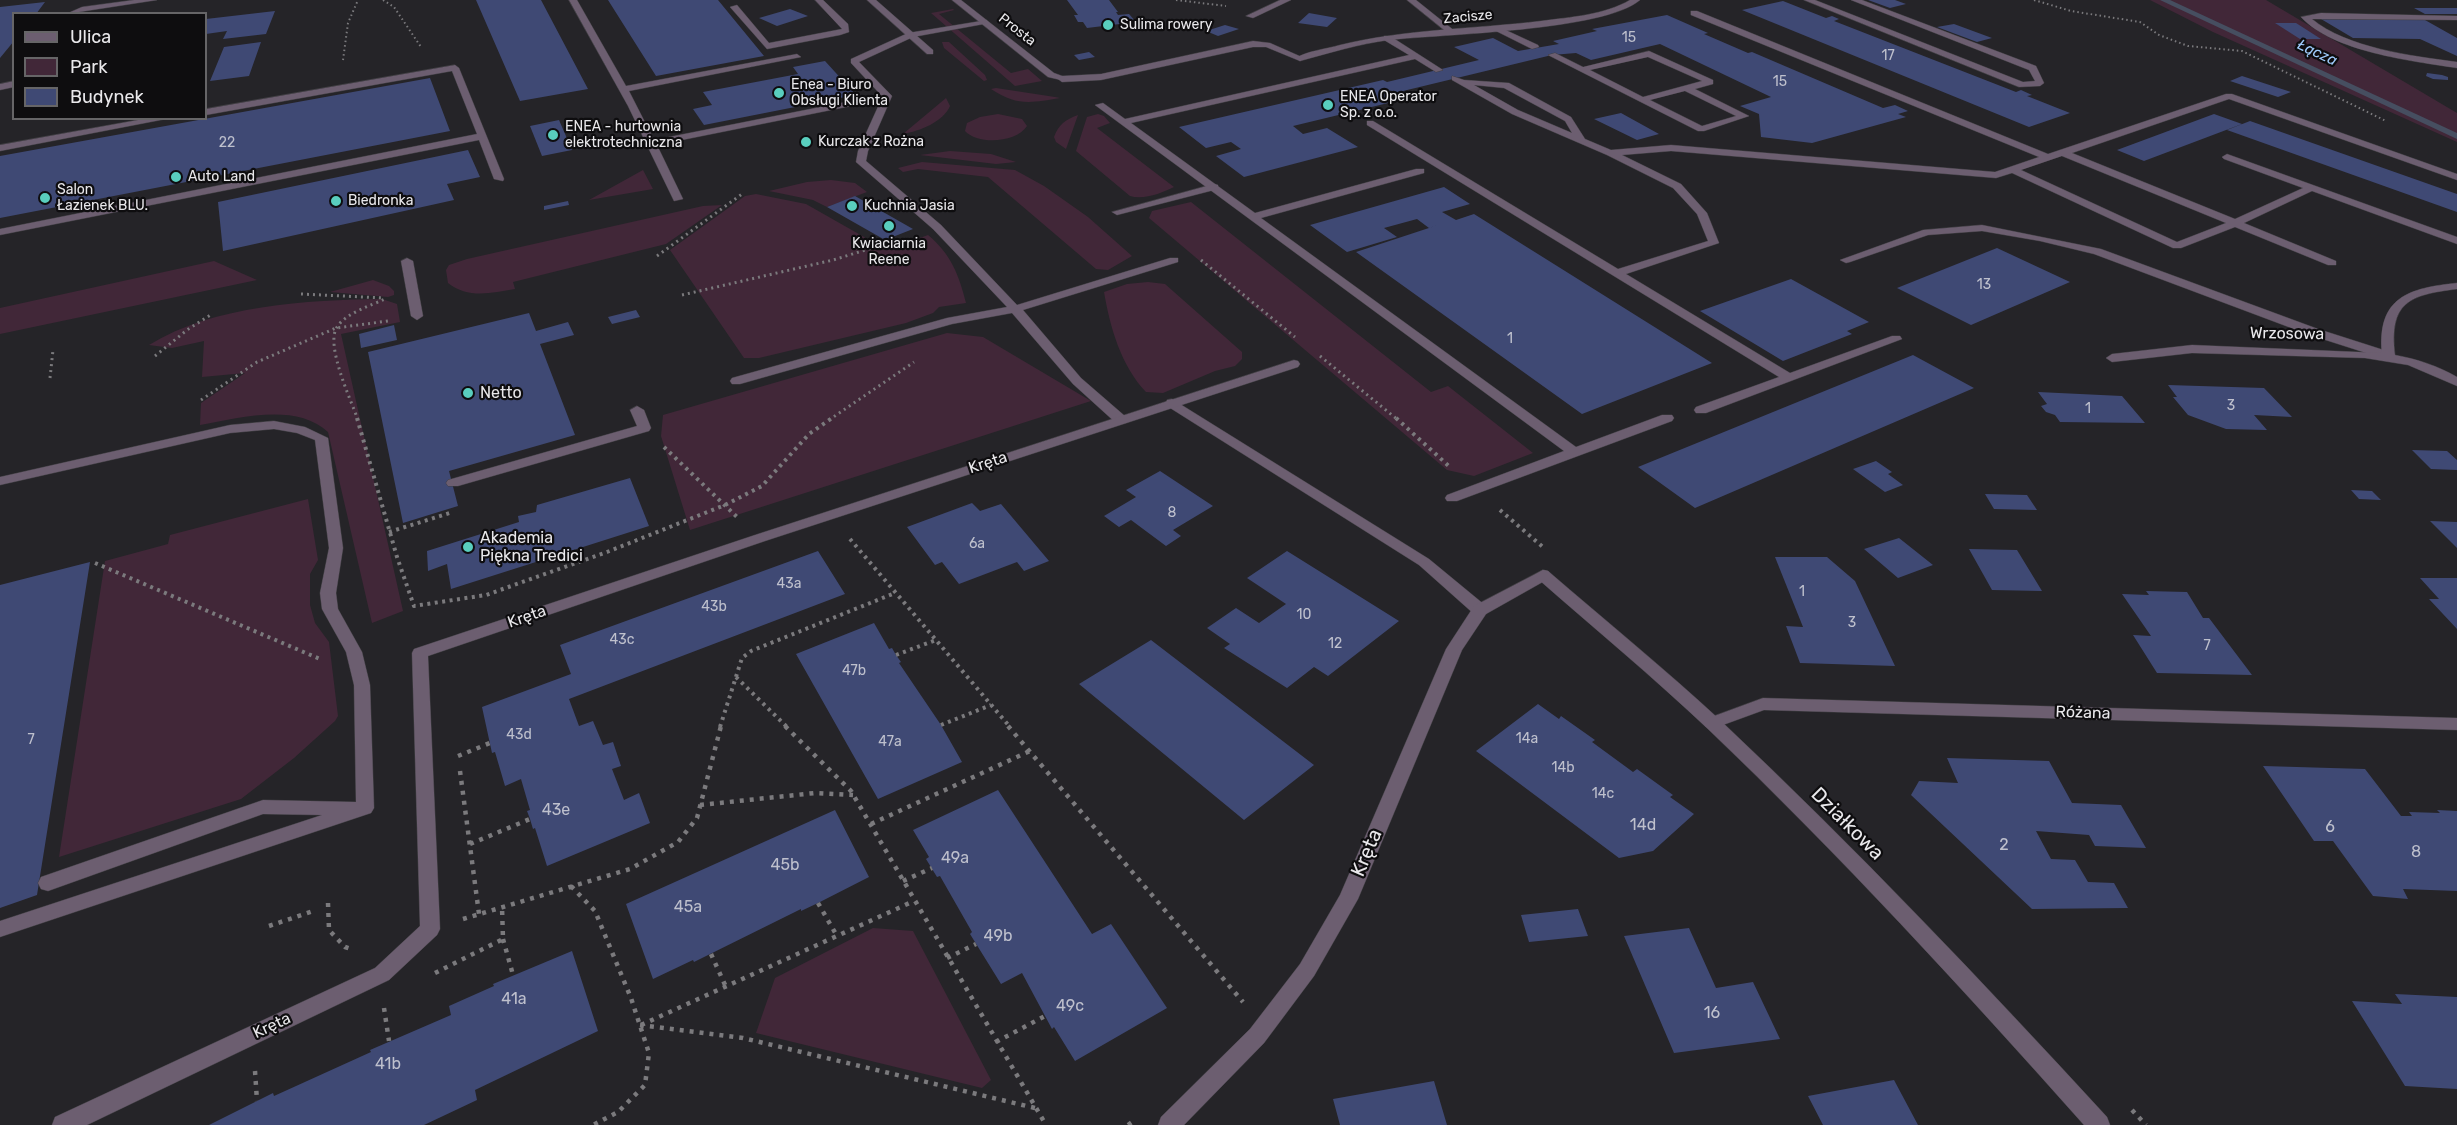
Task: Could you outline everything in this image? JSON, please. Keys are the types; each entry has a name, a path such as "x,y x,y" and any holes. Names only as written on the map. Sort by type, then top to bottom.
{"street":[{"path":"75,12 82,9 153,0"},
{"path":"573,0 623,89 678,199"},
{"path":"734,7 767,46 846,30 845,26 819,0"},
{"path":"871,0 930,52"},
{"name":"Prosta","path":"956,0 1056,78 1101,76 1253,44 1267,45 1300,58"},
{"path":"1250,16 1287,0"},
{"path":"1411,0 1452,32"},
{"name":"Zacisze","path":"1300,58 1388,38 1571,20 1622,8 1636,0"},
{"path":"1809,0 2022,85 2040,83 2033,68 1855,0"},
{"path":"1694,13 2047,157"},
{"path":"2457,18 2321,15 2305,17 2331,35 2358,44 2457,65"},
{"path":"887,96 854,61 911,36 984,22"},
{"path":"1497,28 1535,47"},
{"path":"1388,38 1438,69"},
{"path":"1581,70 1649,54 1710,82 1641,100"},
{"path":"1552,55 1701,129 1744,116 1686,88"},
{"path":"1125,122 1415,56"},
{"path":"623,89 797,57"},
{"path":"207,112 455,68 499,179"},
{"path":"1582,141 1568,119 1506,85 1458,80 1515,112 1582,141 1610,153 1677,186 1702,213 1714,243 1617,273"},
{"path":"651,143 887,96"},
{"path":"887,96 863,151 861,162 937,227 1015,309 1077,381 1120,420"},
{"path":"1610,153 1671,148 1996,175 2229,96 2457,177"},
{"path":"1100,105 1574,452"},
{"path":"0,148 156,120"},
{"path":"1370,123 1789,378"},
{"path":"0,232 482,136"},
{"path":"2062,152 2332,263"},
{"path":"2227,157 2457,241"},
{"path":"2011,170 2177,246 2236,223 2311,188"},
{"path":"1254,218 1420,171"},
{"path":"1117,212 1214,187"},
{"path":"1846,260 1927,232 1982,228 2028,236 2097,251 2304,328 2389,356 2385,335 2390,317 2408,295 2457,286"},
{"path":"736,381 951,321 1015,309 1174,260"},
{"path":"407,261 417,316"},
{"path":"1701,410 1896,339"},
{"name":"Wrzosowa","path":"2112,358 2192,349 2309,351 2389,356 2439,372 2457,382"},
{"name":"Kręta","path":"63,1125 382,974 430,928 420,653 760,538 1294,364"},
{"path":"1172,403 1424,562 1480,610"},
{"path":"453,483 644,428 637,410"},
{"path":"1452,498 1667,418"},
{"path":"0,481 230,429 274,425 300,430 321,438 336,548 328,593 330,609 354,652 362,685 365,808"},
{"name":"Kręta","path":"1169,1125 1257,1036 1307,969 1348,899 1454,650 1480,610 1543,575"},
{"name":"Działkowa","path":"1543,575 1712,723 1858,865 2014,1030 2099,1125"},
{"name":"Różana","path":"1712,723 1763,704 2457,724"},
{"path":"48,883 263,807 365,808"},
{"path":"0,929 365,808"}],"path":[{"path":"337,88 346,50 348,23 358,0"},
{"path":"383,0 394,7 408,26 435,71"},
{"path":"1176,0 1228,7"},
{"path":"2034,0 2071,11 2140,22 2159,35 2188,46 2242,51 2389,122"},
{"path":"657,256 742,194"},
{"path":"682,294 833,260 885,244"},
{"path":"301,294 388,298"},
{"path":"155,356 187,330 212,314"},
{"path":"201,400 257,362 336,328 417,316"},
{"path":"50,378 53,350"},
{"path":"644,428 760,538"},
{"path":"1474,488 1546,550"},
{"path":"830,516 1246,1005"},
{"path":"95,562 359,675"},
{"path":"430,928 630,869 678,842 697,818 742,658 751,651 896,593"},
{"path":"896,655 936,640"},
{"path":"736,677 854,795 1044,1124"},
{"path":"941,725 991,705"},
{"path":"458,756 490,744"},
{"path":"456,746 479,914"},
{"path":"871,824 1030,751"},
{"path":"700,805 815,793 854,795"},
{"path":"470,844 530,819"},
{"path":"903,881 932,868"},
{"path":"571,886 595,911 649,1053 645,1085 618,1112 593,1125"},
{"path":"640,1025 914,901"},
{"path":"328,903 329,930 345,947 395,962"},
{"path":"818,903 837,936"},
{"path":"269,926 316,910"},
{"path":"503,939 513,975"},
{"path":"947,958 976,944"},
{"path":"711,954 726,987"},
{"path":"383,998 389,1041"},
{"path":"996,1042 1045,1016"},
{"path":"640,1025 743,1038 1035,1108"},
{"path":"254,1061 257,1101"}],"green space":[{"path":"2150,0 2266,0 2457,113 2457,142 2213,32"},
{"path":"953,9 939,14 1011,73 1028,69 1042,81 1015,86 931,13"},
{"path":"942,42 949,42 985,75 987,80 984,81 944,48"},
{"path":"991,89 1060,98 1032,102 1016,101"},
{"path":"946,98 950,106 942,117 917,131 903,134"},
{"path":"998,114 1022,119 1027,126 1014,136 997,140 979,139 965,131 967,123 980,117"},
{"path":"1098,114 1104,116 1110,123 1097,128 1174,187 1158,194 1130,196 1076,151 1087,117"},
{"path":"1078,115 1066,149 1056,142 1054,137 1063,123"},
{"path":"950,151 991,154 1016,162 996,164 920,155"},
{"path":"922,162 1015,170 1044,186 1088,217 1132,256 1108,270 1096,269 988,177 918,169 903,172 898,168"},
{"path":"643,170 653,189 589,200"},
{"path":"831,180 855,183 867,192 827,207 813,200 769,191 807,182"},
{"path":"756,194 806,204 887,250 928,235 948,257 966,303 939,307 933,313 906,323 759,358 744,358 670,250 745,196"},
{"path":"1191,202 1431,392 1448,386 1533,453 1474,476 1447,470 1149,218 1152,211"},
{"path":"722,205 666,244 513,282 515,289 480,294 464,291 448,283 446,270 449,265 467,259 703,206"},
{"path":"214,261 257,280 0,334 0,308"},
{"path":"373,280 389,286 394,291 394,295 388,297 330,292"},
{"path":"1148,282 1165,284 1242,352 1242,359 1235,366 1215,371 1163,393 1146,392 1137,382 1123,358 1104,292 1127,284"},
{"path":"382,299 397,304 400,322 341,334 403,611 372,623 328,432 300,417 284,415 249,416 200,425 201,403 245,373 202,377 204,341 172,348 149,345 202,321 262,307 292,303"},
{"path":"947,333 983,337 1091,401 690,530 661,436 663,415"},
{"path":"308,499 318,560 310,574 310,605 315,623 329,642 338,716 335,721 294,758 241,799 59,857 105,561 168,544 170,535"},
{"path":"873,928 913,931 991,1080 982,1088 756,1033 775,978"}],"building":[{"path":"476,0 541,0 588,89 520,101"},
{"path":"608,0 718,0 764,56 656,76"},
{"path":"1067,0 1109,0 1118,15 1129,14 1136,22 1087,28 1083,22 1078,22 1074,15 1078,15"},
{"path":"1868,0 1895,0 1906,4 1890,8"},
{"path":"1783,1 1826,18 1832,16 1839,19 1834,21 2016,92 2021,90 2032,95 2027,96 2070,113 2029,127 1742,10"},
{"path":"45,2 38,12 12,12 12,43 0,58 0,7"},
{"path":"2414,8 2457,8 2457,14 2425,14"},
{"path":"790,9 808,16 777,26 759,18"},
{"path":"275,11 266,34 223,39 227,31 207,34 207,19"},
{"path":"1309,13 1337,18 1327,27 1298,23"},
{"path":"1667,15 1748,53 1752,52 1883,108 1895,105 1908,111 1898,114 1906,117 1812,143 1761,137 1759,114 1740,106 1771,97 1660,44 1591,60 1576,53 1552,55 1403,91 1413,97 1293,126 1303,134 1327,128 1358,147 1244,177 1216,156 1241,149 1231,142 1206,148 1179,127 1479,60 1454,47 1493,38 1518,51 1559,44 1553,41 1597,31 1592,29"},
{"path":"2321,19 2425,20 2457,38 2457,56 2420,39 2353,38"},
{"path":"2275,23 2296,23 2321,39 2300,39"},
{"path":"1954,24 1992,38 1977,42 1937,27"},
{"path":"1225,25 1239,29 1218,36 1206,31"},
{"path":"261,42 249,76 210,81 224,47"},
{"path":"1089,52 1095,57 1079,60 1074,55"},
{"name":"Enea - Biuro Obsługi Klienta","path":"825,61 856,95 704,125 693,109 712,105 703,92 798,74 793,67"},
{"path":"2427,73 2448,77 2448,80 2433,79 2426,76"},
{"path":"2242,76 2291,92 2278,97 2230,81"},
{"path":"430,78 450,131 0,218 0,156"},
{"path":"1621,113 1659,134 1637,140 1594,119"},
{"path":"2214,114 2242,124 2144,161 2117,150"},
{"path":"559,120 572,150 542,156 530,126"},
{"path":"2250,121 2457,194 2457,212 2227,130"},
{"name":"Biedronka","path":"468,150 480,177 447,184 454,200 223,251 218,202"},
{"path":"1444,187 1470,204 1442,212 1456,220 1474,214 1712,363 1582,414 1356,252 1429,228 1417,219 1384,228 1397,237 1347,252 1310,225"},
{"path":"855,196 913,229 885,240 827,207"},
{"path":"568,201 569,205 544,210 544,206"},
{"path":"1997,248 2070,282 1971,325 1897,288"},
{"path":"1791,279 1869,322 1847,331 1852,334 1783,361 1700,311"},
{"path":"636,310 640,317 612,324 608,317"},
{"name":"Netto","path":"529,313 536,331 568,322 574,335 540,344 575,435 449,471 458,506 403,523 368,352"},
{"path":"394,325 397,340 361,348 359,334"},
{"path":"1913,355 1974,388 1695,508 1638,467"},
{"path":"2168,385 2264,388 2292,417 2254,415 2267,430 2226,429 2188,415 2173,397 2177,397"},
{"path":"2038,392 2122,396 2145,423 2060,422 2055,415 2046,412 2041,406 2047,404"},
{"path":"2412,450 2447,451 2457,460 2457,470 2431,469"},
{"path":"1876,461 1892,472 1888,474 1903,485 1885,492 1853,469"},
{"path":"1160,471 1213,506 1173,530 1181,536 1166,546 1131,520 1119,527 1104,516 1136,497 1126,490"},
{"path":"630,478 649,526 451,589 447,564 428,571 427,551 519,522 518,516 536,512 537,505"},
{"path":"2351,490 2372,491 2381,500 2359,499"},
{"path":"1985,494 2027,495 2037,510 1994,509"},
{"path":"972,503 980,511 1001,504 1049,561 1024,571 1017,562 959,584 942,562 935,565 907,527"},
{"path":"2430,521 2457,522 2457,548"},
{"path":"1899,538 1933,565 1898,578 1864,549"},
{"path":"1969,549 2017,550 2042,591 1992,590"},
{"path":"818,551 845,594 569,699 579,726 593,721 603,745 613,742 621,766 612,769 624,800 639,793 650,823 547,866 527,811 530,810 521,779 505,786 495,752 492,753 482,707 571,674 560,645"},
{"path":"1287,551 1399,621 1328,676 1314,667 1287,688 1224,648 1230,644 1207,628 1236,608 1259,623 1286,604 1247,578"},
{"path":"1775,557 1827,557 1855,581 1895,666 1800,663 1786,626 1803,627"},
{"path":"90,562 37,895 0,908 0,585"},
{"path":"2420,578 2457,578 2457,629 2429,599 2439,599"},
{"path":"2146,591 2187,592 2203,618 2209,618 2252,675 2157,673 2133,635 2151,636 2122,594 2149,595"},
{"path":"874,623 941,725 962,762 878,799 796,654"},
{"path":"1151,640 1314,765 1244,820 1079,684"},
{"path":"1538,704 1559,719 1561,716 1595,740 1592,742 1633,772 1637,769 1673,795 1670,797 1694,814 1653,851 1619,858 1476,751"},
{"path":"1947,758 2049,761 2072,803 2121,805 2146,848 2095,846 2089,835 2036,831 2051,859 2075,860 2088,882 2114,883 2128,908 2032,909 1911,795 1919,781 1958,783"},
{"path":"2263,766 2365,769 2401,816 2412,816 2409,812 2457,811 2457,891 2403,889 2408,899 2373,896 2333,841 2314,841"},
{"path":"998,790 1092,934 1111,924 1167,1008 1075,1061 1054,1027 1052,1029 1022,973 1001,984 970,934 972,932 940,876 937,877 926,859 929,857 913,830"},
{"path":"835,810 869,877 694,962 693,960 653,979 626,904"},
{"path":"1578,909 1588,936 1529,942 1521,915"},
{"path":"1689,928 1716,988 1753,982 1780,1039 1674,1053 1624,936"},
{"path":"572,951 598,1031 475,1090 477,1100 424,1125 209,1125 273,1093 274,1096 371,1052 370,1050 451,1015 449,1006 494,986 493,984"},
{"path":"2395,994 2457,997 2457,1089 2405,1086 2352,1001 2402,1004"},
{"path":"1894,1080 1918,1125 1823,1125 1808,1096"},
{"path":"1434,1081 1447,1125 1340,1125 1333,1099"}],"waterway":[{"name":"Łącza","path":"2164,0 2457,136"}],"place":[{"name":"Sulima rowery","path":"1108,25"},
{"name":"Enea - Biuro Obsługi Klienta","path":"779,93"},
{"name":"ENEA Operator Sp. z o.o.","path":"1328,105"},
{"name":"ENEA - hurtownia elektrotechniczna","path":"553,135"},
{"name":"Kurczak z Rożna","path":"806,142"},
{"name":"Auto Land","path":"176,177"},
{"name":"Salon Łazienek BLU.","path":"45,198"},
{"name":"Biedronka","path":"336,201"},
{"name":"Kuchnia Jasia","path":"852,206"},
{"name":"Kwiaciarnia Reene","path":"889,226"},
{"name":"Netto","path":"468,393"},
{"name":"Akademia Piękna Tredici","path":"468,547"}]}
